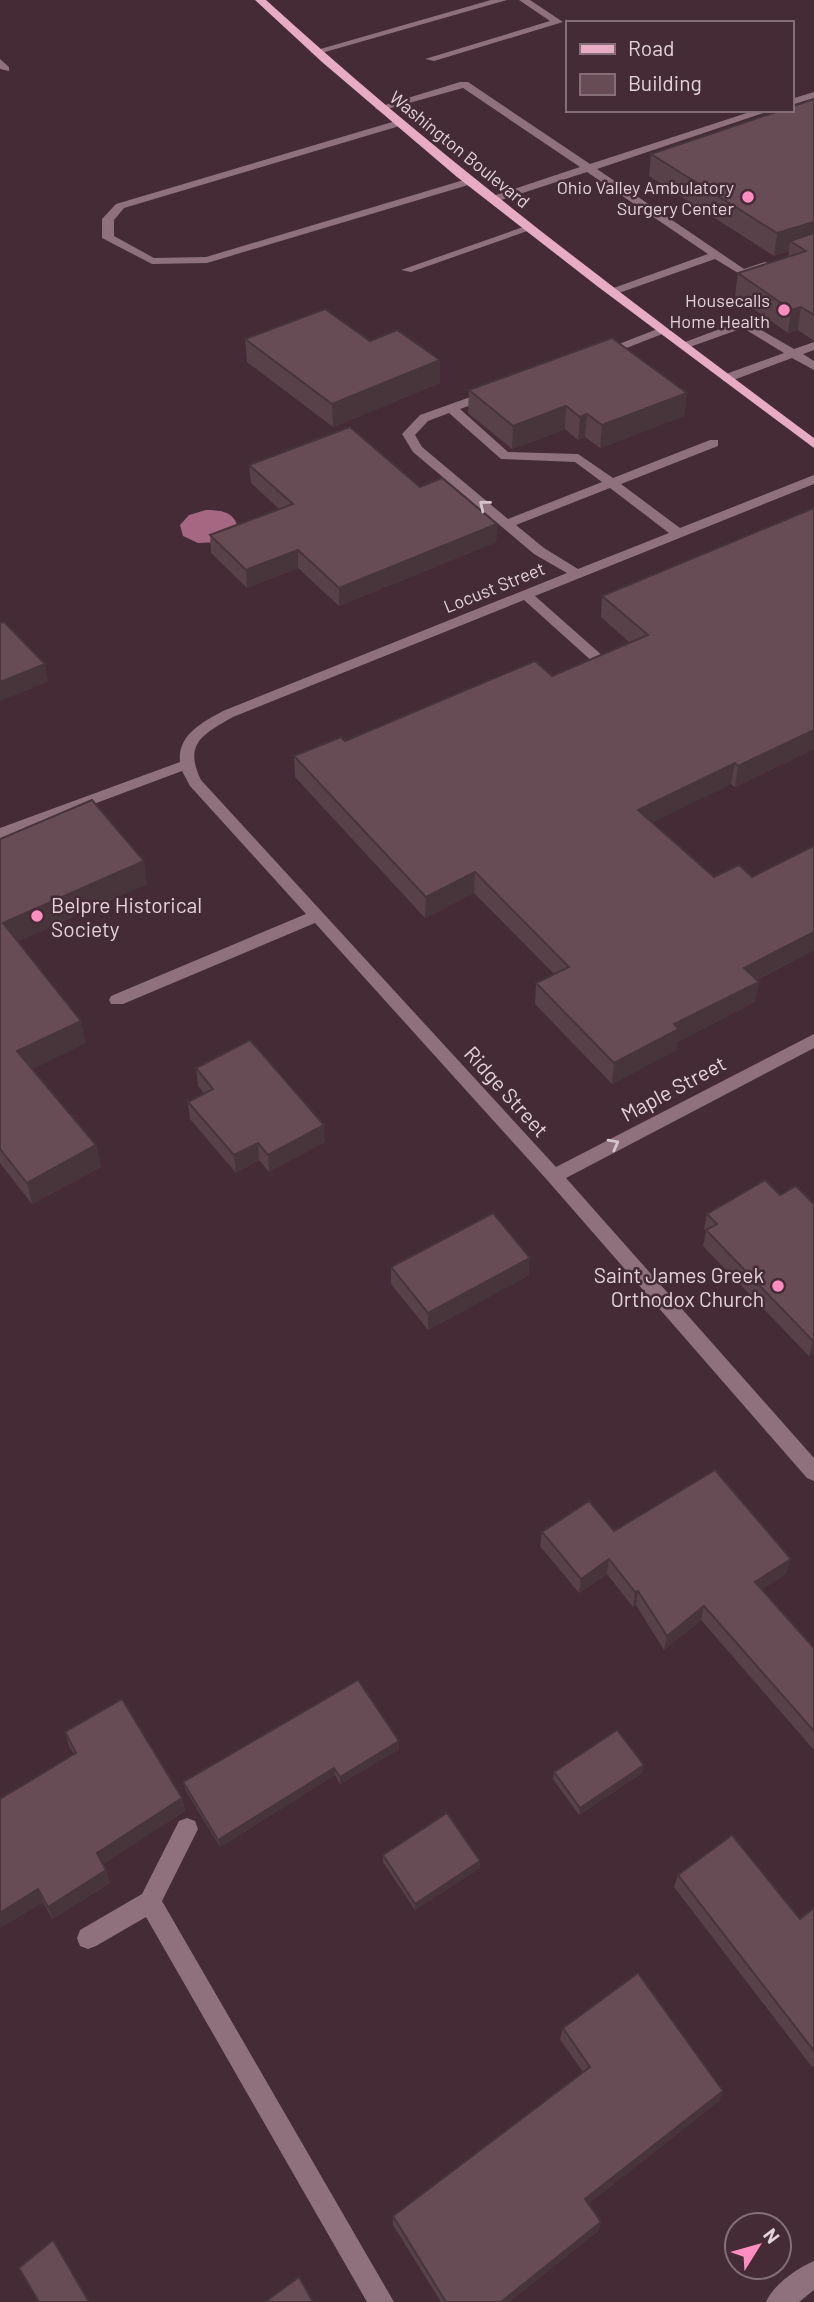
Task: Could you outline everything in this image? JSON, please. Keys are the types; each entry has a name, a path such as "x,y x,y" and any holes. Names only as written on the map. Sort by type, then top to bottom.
{"main road":[{"name":"Washington Boulevard","path":"260,0 380,108 471,181 612,292 814,444"}],"street":[{"path":"315,52 502,0"},
{"path":"430,59 558,22 524,0"},
{"path":"380,108 464,84 743,273 779,260"},
{"path":"793,101 814,95"},
{"path":"494,199 761,112"},
{"path":"399,123 120,206 108,219 108,238 152,261 207,260 471,181"},
{"path":"407,270 530,228"},
{"path":"612,292 717,255"},
{"path":"683,345 744,324 814,366"},
{"path":"586,359 664,331"},
{"path":"726,378 814,346"},
{"path":"500,390 424,418 408,434 417,449 507,524 540,551 578,574"},
{"path":"451,408 505,456 578,458 678,534"},
{"path":"507,524 713,443"},
{"name":"Locust Street","path":"185,765 185,751 193,738 228,714 814,480"},
{"path":"526,595 599,660"},
{"path":"0,834 185,765"},
{"name":"Ridge Street","path":"185,765 195,782 554,1176 814,1472"},
{"path":"117,1000 317,916"},
{"name":"Maple Street","path":"554,1176 814,1040"},
{"path":"88,1938 150,1902 187,1829"},
{"path":"150,1902 381,2302"},
{"path":"779,2302 814,2274"}],"shaded area":[{"path":"206,510 229,514 237,525 217,542 198,543 183,536 180,525 189,515"}],"building":[{"name":"Ohio Valley Ambulatory Surgery Center","path":"814,99 814,222 777,233 651,154 776,112 793,112 793,106"},
{"path":"814,233 814,315 801,307 791,310 738,273 806,251 790,241"},
{"path":"325,309 370,341 397,330 440,360 332,404 245,339"},
{"path":"612,338 687,393 602,425 587,414 580,417 566,406 513,426 469,390"},
{"path":"350,427 420,487 442,478 497,524 339,588 298,550 246,570 210,535 293,504 249,465"},
{"path":"814,508 814,730 738,766 735,763 638,810 714,877 739,865 752,877 814,846 814,932 744,968 759,982 674,1024 679,1029 614,1063 536,983 569,967 475,872 426,897 294,756 341,737 345,741 535,661 552,676 648,635 602,596"},
{"path":"4,622 45,664 0,682 0,623"},
{"path":"92,800 144,861 3,923 81,1021 17,1051 96,1145 27,1183 0,1149 0,839"},
{"path":"250,1040 324,1125 268,1155 258,1143 234,1155 188,1102 213,1089 196,1068"},
{"name":"Saint James Greek Orthodox Church","path":"765,1180 780,1195 796,1186 814,1204 813,1341 706,1230 717,1224 707,1214"},
{"path":"493,1213 530,1258 428,1313 391,1267"},
{"path":"715,1470 791,1559 755,1582 814,1648 814,1731 704,1606 667,1636 638,1591 635,1592 609,1559 581,1579 542,1532 589,1501 614,1531"},
{"path":"358,1680 399,1741 340,1777 334,1768 218,1840 183,1782"},
{"path":"122,1699 182,1798 97,1853 106,1870 48,1907 38,1889 0,1913 0,1799 76,1753 65,1732"},
{"path":"617,1730 644,1765 580,1808 554,1772"},
{"path":"447,1813 480,1861 415,1904 383,1855"},
{"path":"732,1835 800,1919 814,1908 814,2051 678,1875"},
{"path":"638,1973 723,2091 585,2199 601,2222 501,2302 446,2302 393,2216 590,2067 563,2028"},
{"path":"53,2240 89,2302 39,2302 19,2268"},
{"path":"299,2277 313,2302 265,2302"}],"place":[{"name":"Ohio Valley Ambulatory Surgery Center","path":"748,197"},
{"name":"Housecalls Home Health","path":"784,310"},
{"name":"Belpre Historical Society","path":"37,916"},
{"name":"Saint James Greek Orthodox Church","path":"778,1286"}]}
